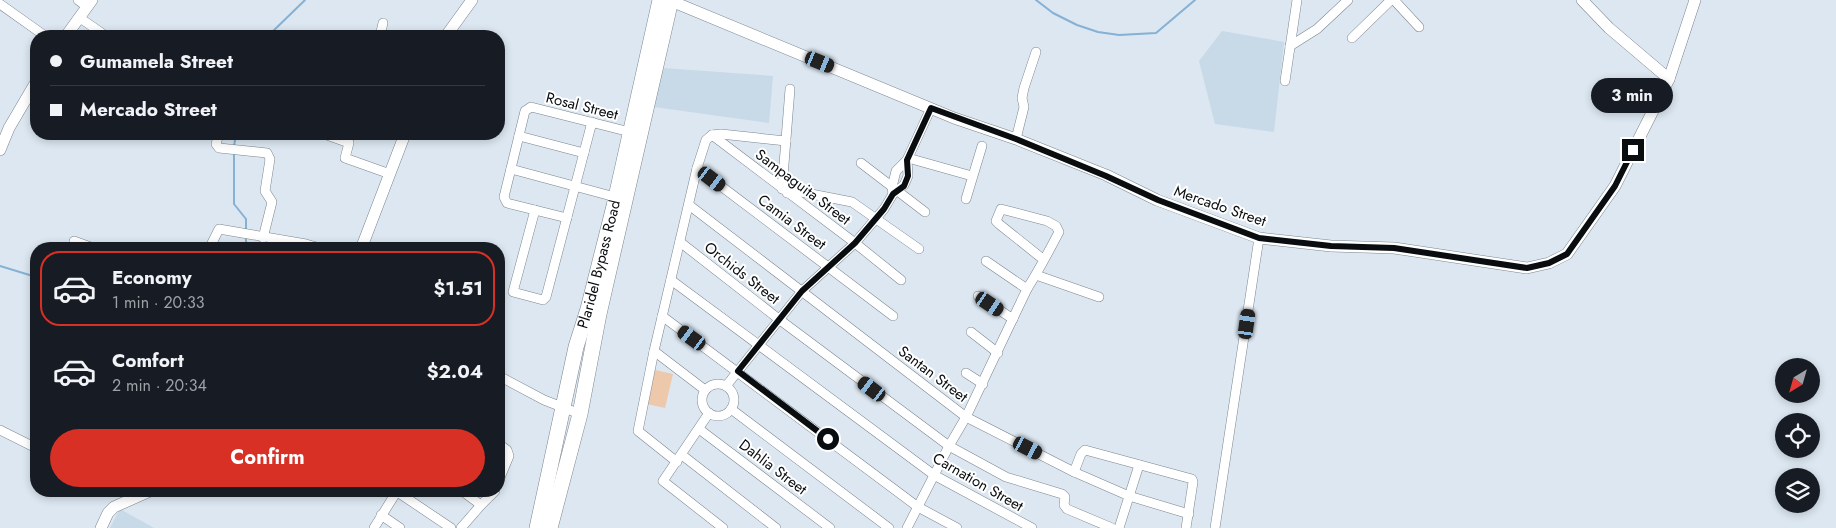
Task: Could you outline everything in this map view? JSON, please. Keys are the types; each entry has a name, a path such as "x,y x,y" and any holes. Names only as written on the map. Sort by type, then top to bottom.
{"highway":[{"name":"Plaridel Bypass Road","path":"537,528 576,347 588,309 630,132 668,0"},
{"name":"Plaridel Bypass Road","path":"550,528 580,414 599,314 668,0"}],"street":[{"path":"450,30 472,0"},
{"name":"Mercado Street","path":"668,0 931,108 1016,139 1106,176 1158,200 1259,238 1331,246 1394,248 1527,268 1549,263 1567,254 1615,186 1669,79 1695,0"},
{"path":"1285,80 1298,0"},
{"path":"1290,46 1317,29 1348,0"},
{"path":"1352,38 1393,0 1419,27"},
{"path":"1582,0 1609,28 1669,79"},
{"path":"71,30 80,18 86,2"},
{"path":"0,4 37,30"},
{"path":"80,18 97,30"},
{"path":"381,30 383,23"},
{"path":"1016,139 1024,107 1022,98 1024,88 1036,52"},
{"path":"790,89 784,191 801,192 852,202 919,249"},
{"path":"0,150 9,128 30,92"},
{"name":"Rosal Street","path":"519,136 525,111 531,107 630,132"},
{"path":"726,386 802,291 855,243 884,209 894,191 904,186 908,176 908,159 931,108"},
{"path":"535,210 513,292 544,300 592,122"},
{"path":"776,528 638,431 662,316 697,168 706,140 721,134 786,141"},
{"path":"567,218 508,203 504,198 519,136 584,153"},
{"name":"Sampaguita Street","path":"712,136 855,243 901,280"},
{"path":"217,140 216,144 219,148 267,153 269,155 265,191 272,202 263,238"},
{"path":"341,140 349,143 346,158 390,174"},
{"path":"364,242 403,140"},
{"path":"966,199 982,146"},
{"path":"908,159 972,176"},
{"path":"861,163 894,191 925,212"},
{"name":"Camia Street","path":"697,168 893,316"},
{"path":"511,169 615,197"},
{"name":"Santan Street","path":"689,205 966,417 1074,472 1129,496 1189,514"},
{"path":"907,528 983,384 1027,289 1036,275 1059,232 1056,226 1047,220 1001,209 996,221 998,224 1044,260"},
{"path":"211,242 219,229 284,242"},
{"path":"1216,528 1259,238"},
{"name":"Orchids Street","path":"680,242 780,320 949,446 1006,477 1062,494 1064,505 1067,509 1112,528"},
{"path":"986,260 1027,289"},
{"path":"1036,275 1099,297"},
{"name":"Carnation Street","path":"671,280 934,475 1032,528"},
{"path":"978,296 1012,319"},
{"path":"662,316 738,371 918,508 957,528"},
{"path":"971,332 998,353"},
{"path":"654,351 705,390"},
{"path":"966,373 983,384"},
{"path":"505,379 562,409 580,414"},
{"path":"712,384 726,386 734,399 731,409 718,416 709,413 705,410 702,400 705,390 712,384"},
{"path":"731,409 889,528"},
{"path":"709,413 663,482 723,528"},
{"name":"Dahlia Street","path":"699,429 830,528"},
{"path":"0,430 30,445"},
{"path":"505,448 509,456 505,466"},
{"path":"1074,472 1081,454 1085,450 1193,481 1186,528"},
{"path":"1119,528 1139,465"},
{"path":"101,528 108,513 114,507 135,497"},
{"path":"374,528 393,497"},
{"path":"406,497 451,528"},
{"path":"470,497 480,505"},
{"path":"461,528 489,497"},
{"path":"381,515 400,528"}],"shaded area":[{"path":"1222,31 1284,42 1274,132 1215,124 1199,61"},
{"path":"663,68 773,76 769,123 654,107"},
{"path":"655,370 673,374 665,408 647,404"},
{"path":"120,509 154,528 110,528"}],"waterway":[{"path":"274,30 305,0"},
{"path":"1036,0 1053,13 1077,25 1098,32 1119,35 1156,33 1195,0"},
{"path":"234,146 235,140"},
{"path":"234,152 234,204 246,219 246,231"},
{"path":"246,236 246,242"},
{"path":"0,266 30,275"}],"route":[{"path":"828,439 738,371 802,291 855,243 884,209 893,194 904,186 908,176 907,160 931,108 954,118 1016,139 1106,176 1158,200 1259,238 1331,246 1394,248 1527,268 1549,263 1567,254 1615,186 1633,150"}]}
